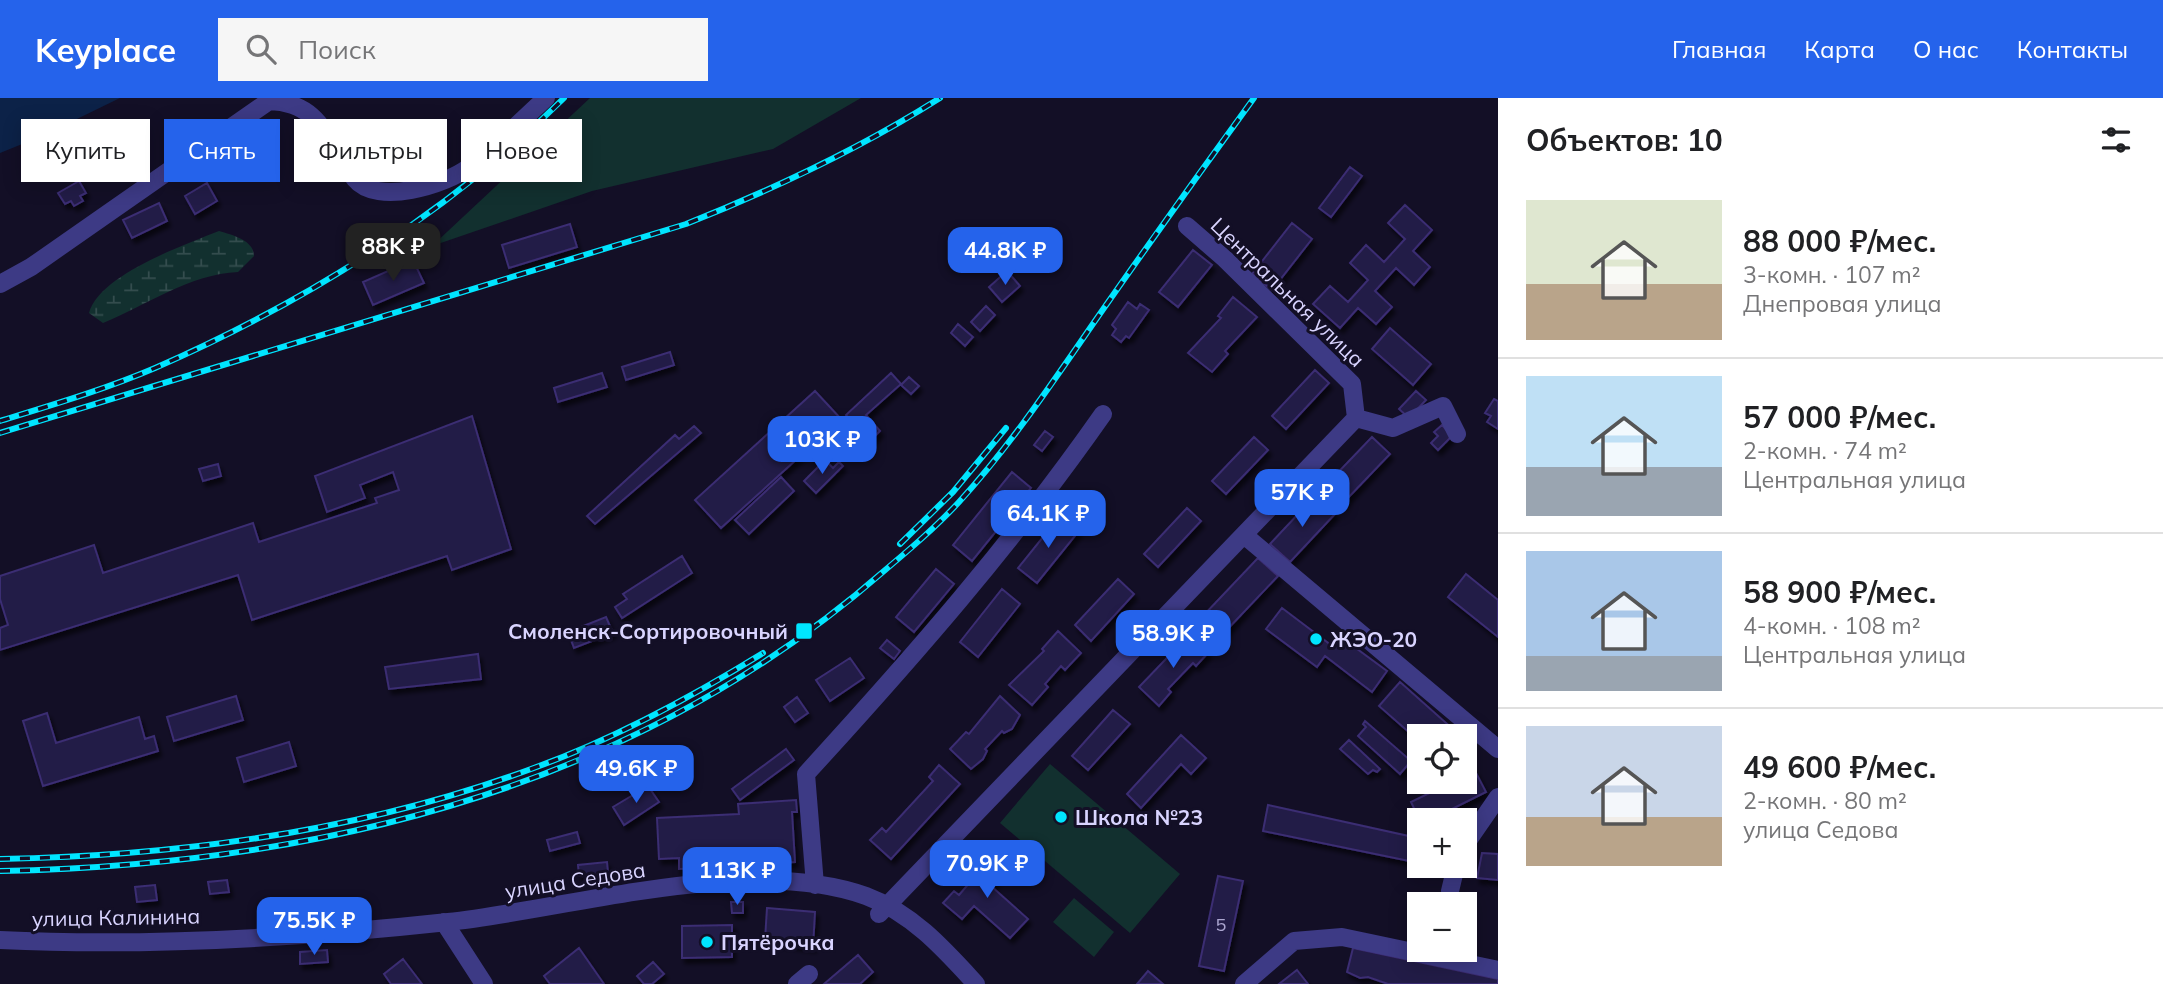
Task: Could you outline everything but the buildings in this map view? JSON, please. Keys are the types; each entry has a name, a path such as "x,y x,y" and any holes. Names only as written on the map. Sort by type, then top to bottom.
{"street":[{"path":"0,284 31,267 268,101 287,102 316,117 356,180 371,192 413,191 467,169 546,98"},
{"name":"Центральная улица","path":"1187,226 1225,259 1352,384 1356,418"},
{"path":"883,910 1356,418 1393,428 1443,406 1457,434"},
{"path":"816,885 806,774 930,639 1049,492 1103,414"},
{"path":"1244,535 1498,749"},
{"path":"1477,828 1498,797"},
{"path":"1450,891 1453,878"},
{"name":"улица Седова","path":"484,918 657,889 751,882 816,885 866,896 883,910 914,920 976,984"},
{"name":"улица Калинина","path":"0,940 73,943 278,936 484,918"},
{"path":"444,922 484,984"},
{"path":"1244,984 1294,941 1342,937 1498,970"}],"green space":[{"path":"590,98 861,98 773,149 592,191 432,246 500,182 582,182 582,119 568,119"},
{"path":"219,231 241,239 253,250 254,256 238,272 186,284 103,323 89,313 96,299 125,274 165,253"},
{"path":"1050,764 1180,874 1130,933 1000,823"},
{"path":"1074,898 1114,932 1094,957 1053,922"}],"water":[{"path":"0,98 120,98 77,119 21,119 21,144 0,153"}],"railway":[{"path":"0,421 98,390 155,368 266,315 372,252 423,217 473,180 564,98"},
{"path":"0,433 686,224 816,167 940,98"},
{"path":"0,871 120,865 239,852 356,830 471,799 581,759 687,708 789,645 884,571 950,511 998,456 1034,408 1254,98"},
{"path":"900,544 953,492 1006,428"},
{"path":"0,859 67,857 202,846 336,824 402,809 467,791 561,758 679,702 763,653"}],"place":[{"name":"Смоленск-Сортировочный","path":"804,631"},
{"name":"ЖЭО-20","path":"1316,639"},
{"name":"Школа №23","path":"1061,817"},
{"name":"Пятёрочка","path":"707,942"}]}
